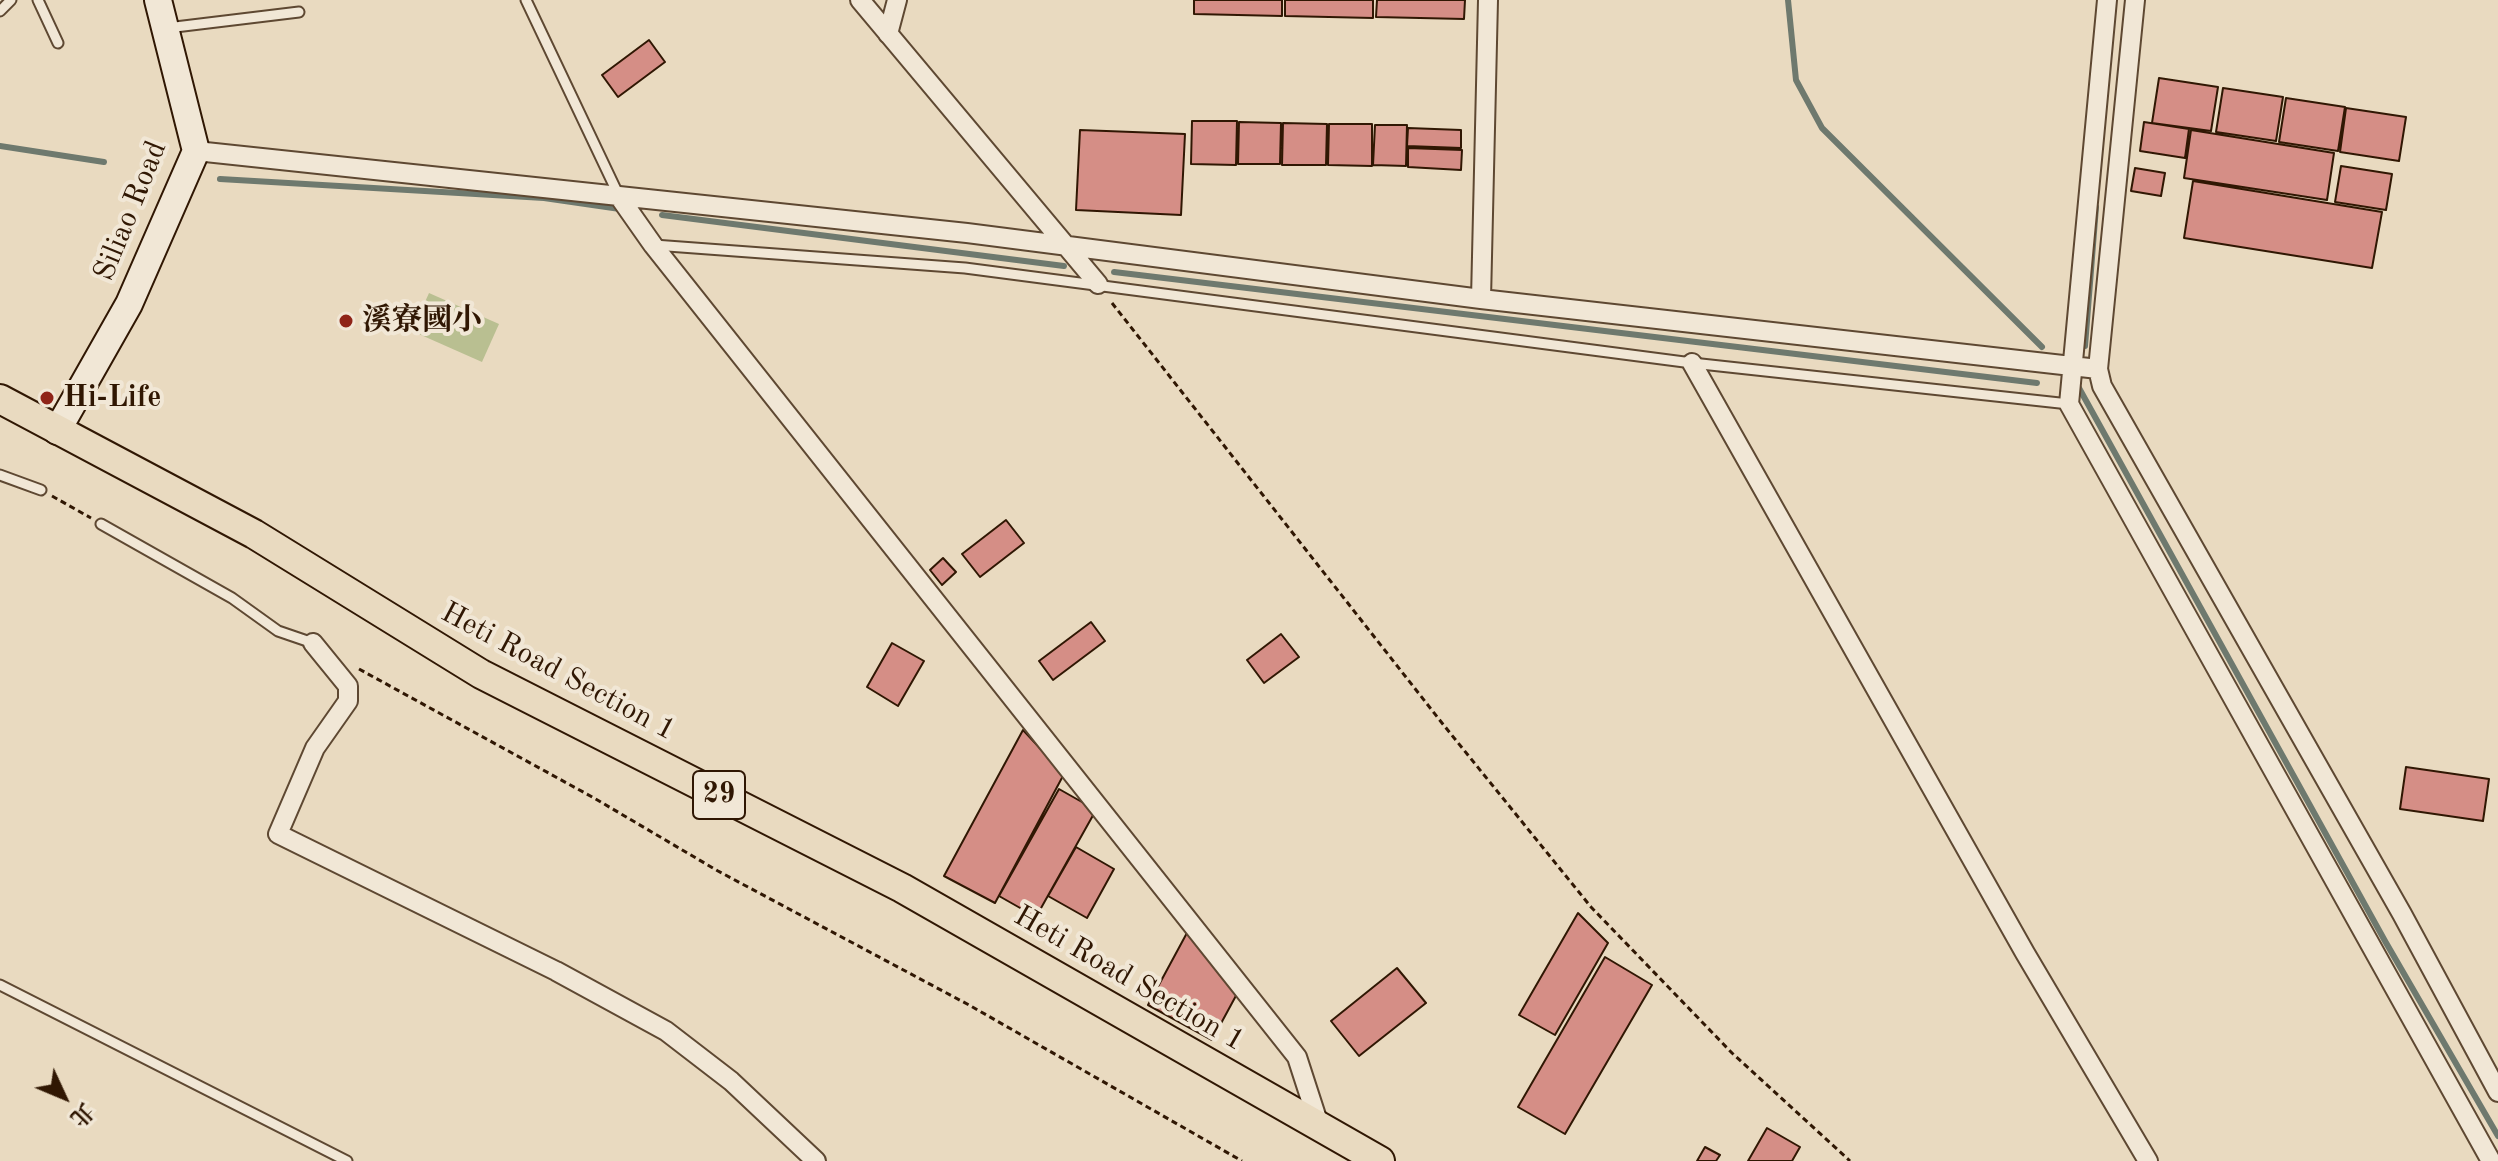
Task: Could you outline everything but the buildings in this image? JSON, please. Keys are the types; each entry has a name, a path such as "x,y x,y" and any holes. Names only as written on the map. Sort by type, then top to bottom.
{"main road":[{"name":"Heti Road Section 1","path":"0,399 254,534 481,674 902,888 1380,1161"}],"street":[{"name":"Siliao Road","path":"57,431 129,304 196,151 158,0"},
{"path":"860,0 1098,284"},
{"path":"888,34 897,0"},
{"path":"1481,299 1488,0"},
{"path":"2107,0 2069,404 2491,1161"},
{"path":"2135,0 2098,369 2102,386 2402,914 2498,1092"},
{"path":"196,151 967,233 1481,299 2098,369"},
{"path":"620,198 653,245 1297,1057 1321,1129"},
{"path":"1692,363 2025,953 2148,1161"},
{"path":"313,643 348,686 348,701 315,748 278,834 556,971 666,1031 731,1081 816,1161"}],"lane":[{"path":"0,11 11,0"},
{"path":"38,0 58,43"},
{"path":"526,0 620,198"},
{"path":"167,28 299,12"},
{"path":"653,245 965,268 1692,363 2069,404"},
{"path":"0,475 41,490"},
{"path":"101,524 232,598 278,631 313,643"},
{"path":"0,985 347,1161"}],"path":[{"path":"1098,284 1442,723 1591,907 1732,1053 1850,1161"},
{"path":"41,490 101,524"},
{"path":"351,664 594,798 718,871 969,1005 1242,1161"}],"green space":[{"path":"429,293 499,324 482,362 412,331"}],"waterway":[{"path":"1788,0 1796,80 1822,128 2042,347"},
{"path":"0,146 104,162"},
{"path":"220,179 544,198 620,209"},
{"path":"2085,346 2096,207"},
{"path":"662,215 1064,266"},
{"path":"1114,272 2037,383"},
{"path":"2079,388 2385,941 2498,1136"}],"place":[{"name":"溪寮國小","path":"346,321"},
{"name":"Hi-Life","path":"47,398"}]}
